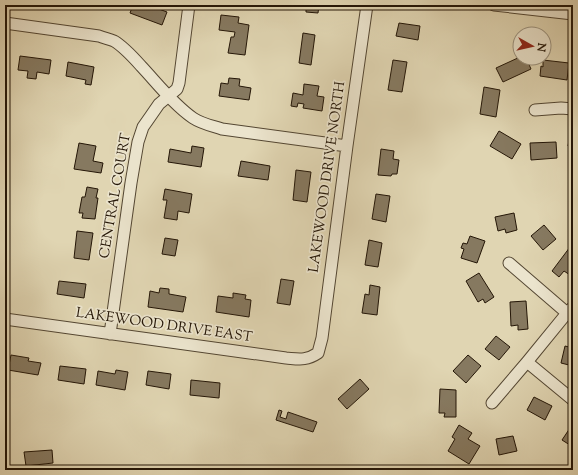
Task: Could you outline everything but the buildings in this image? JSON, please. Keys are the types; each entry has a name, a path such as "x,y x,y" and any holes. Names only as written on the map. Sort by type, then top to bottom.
{"street":[{"name":"CENTRAL COURT","path":"110,334 138,142 143,127 159,104 177,88 179,83 189,5"},
{"name":"LAKEWOOD DRIVE NORTH","path":"318,353 322,338 367,5"},
{"path":"494,5 573,14"},
{"path":"5,23 99,36 112,40 132,56 183,110 194,119 206,124 222,129 347,146"},
{"path":"535,110 561,108 573,109"},
{"path":"492,403 570,310 509,263"},
{"name":"LAKEWOOD DRIVE EAST","path":"5,319 286,358 311,358 318,353"},
{"path":"527,362 573,400"}]}
